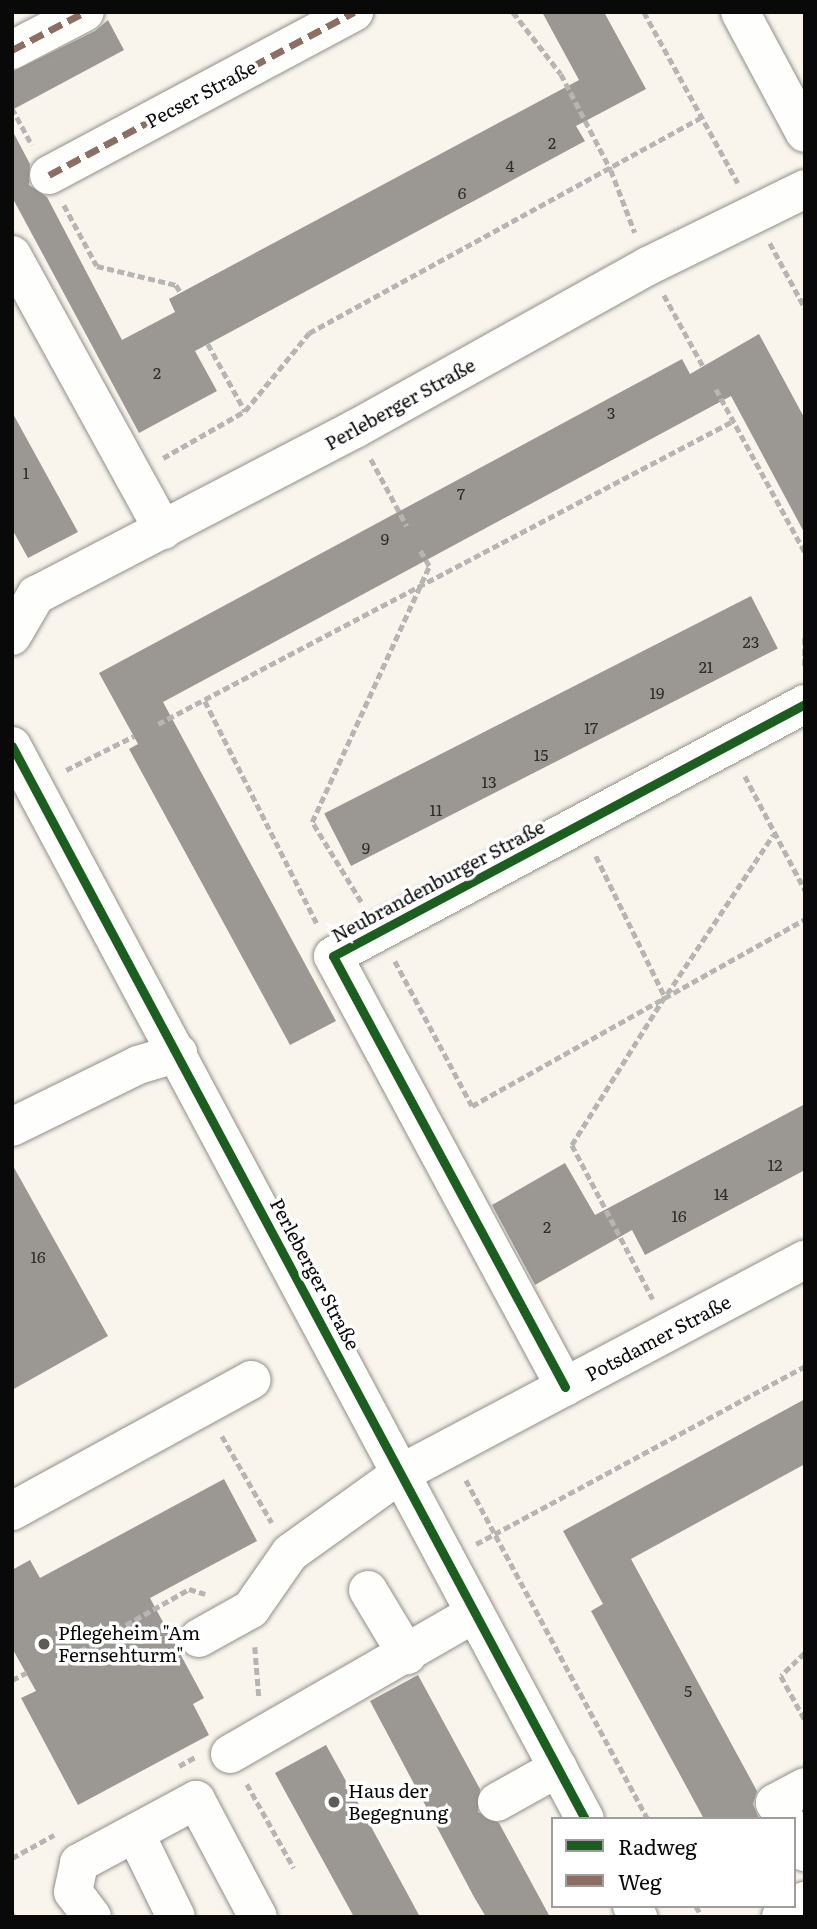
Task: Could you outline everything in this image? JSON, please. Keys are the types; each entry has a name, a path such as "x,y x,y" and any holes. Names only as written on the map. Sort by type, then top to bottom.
{"street":[{"path":"12,50 86,12"},
{"name":"Pecser Straße","path":"49,175 354,12"},
{"path":"740,12 805,133"},
{"name":"Perleberger Straße","path":"12,636 36,595 355,429 648,267 805,189"},
{"path":"12,255 163,530"},
{"name":"Neubrandenburger Straße","path":"565,1387 333,956 805,704"},
{"name":"Perleberger Straße","path":"12,746 178,1053 445,1562 584,1817"},
{"path":"12,1127 138,1065 178,1053"},
{"name":"Potsdamer Straße","path":"251,1609 290,1553 400,1474 805,1260"},
{"path":"12,1511 251,1380"},
{"path":"368,1590 407,1655"},
{"path":"199,1638 251,1609"},
{"path":"216,1754 407,1655 473,1614"},
{"path":"497,1802 558,1768"},
{"path":"784,1817 775,1803 805,1787"},
{"path":"92,1917 73,1892 79,1863 196,1800 258,1917"},
{"path":"135,1833 176,1917"}],"path":[{"path":"513,12 561,74 611,170 648,267 703,366"},
{"path":"644,12 805,308"},
{"path":"12,108 97,266 176,285 181,293"},
{"path":"133,475 245,411 309,333 611,170 700,118"},
{"path":"208,344 245,411"},
{"path":"716,388 805,552"},
{"path":"158,724 733,421"},
{"path":"355,429 407,526"},
{"path":"419,549 429,566 312,822 379,932 472,1106 805,919"},
{"path":"805,638 805,666"},
{"path":"205,701 333,956"},
{"path":"34,786 134,736"},
{"path":"730,744 774,835 805,890"},
{"path":"580,824 664,997"},
{"path":"670,1331 572,1145 664,997 774,835"},
{"path":"445,1562 805,1366"},
{"path":"204,1405 290,1553"},
{"path":"450,1448 493,1535 647,1817"},
{"path":"80,1651 189,1589 251,1609 260,1695 253,1704"},
{"path":"805,1653 781,1676 805,1720"},
{"path":"12,1680 26,1672"},
{"path":"169,1772 216,1754 294,1868"},
{"path":"12,1858 60,1831"}],"building":[{"path":"542,12 604,12 646,89 576,126 585,141 195,351 217,391 139,433 12,197 12,130 30,164 29,185 47,197 122,340 175,312 169,299 579,80"},
{"path":"108,20 124,50 12,110 12,72 95,31"},
{"path":"759,334 805,419 805,534 731,396 163,702 336,1021 290,1045 129,749 138,744 99,673 682,359 690,374"},
{"path":"12,412 78,532 28,558 12,529"},
{"path":"751,596 778,649 351,866 324,813"},
{"path":"805,1104 805,1170 645,1255 632,1230 535,1285 492,1205 565,1163 595,1215"},
{"path":"12,1164 108,1336 12,1390"},
{"path":"805,1399 805,1464 631,1559 757,1791 753,1804 758,1817 703,1817 591,1611 603,1604 563,1531"},
{"name":"Pflegeheim \"Am Fernsehturm\"","path":"224,1479 257,1541 150,1598 204,1698 193,1704 209,1735 78,1805 21,1698 36,1691 12,1648 12,1570 30,1560 40,1578"},
{"path":"418,1675 480,1789 478,1812 499,1823 550,1917 486,1917 474,1897 370,1701"},
{"path":"326,1745 420,1917 354,1917 275,1773"}],"marked path":[{"path":"12,50 85,12"},
{"path":"49,175 354,12"}],"cycle path":[{"path":"565,1387 333,956 805,704"},
{"path":"12,746 584,1817"}],"place":[{"name":"Pflegeheim \"Am Fernsehturm\"","path":"44,1644"},
{"name":"Haus der Begegnung","path":"334,1802"}]}
